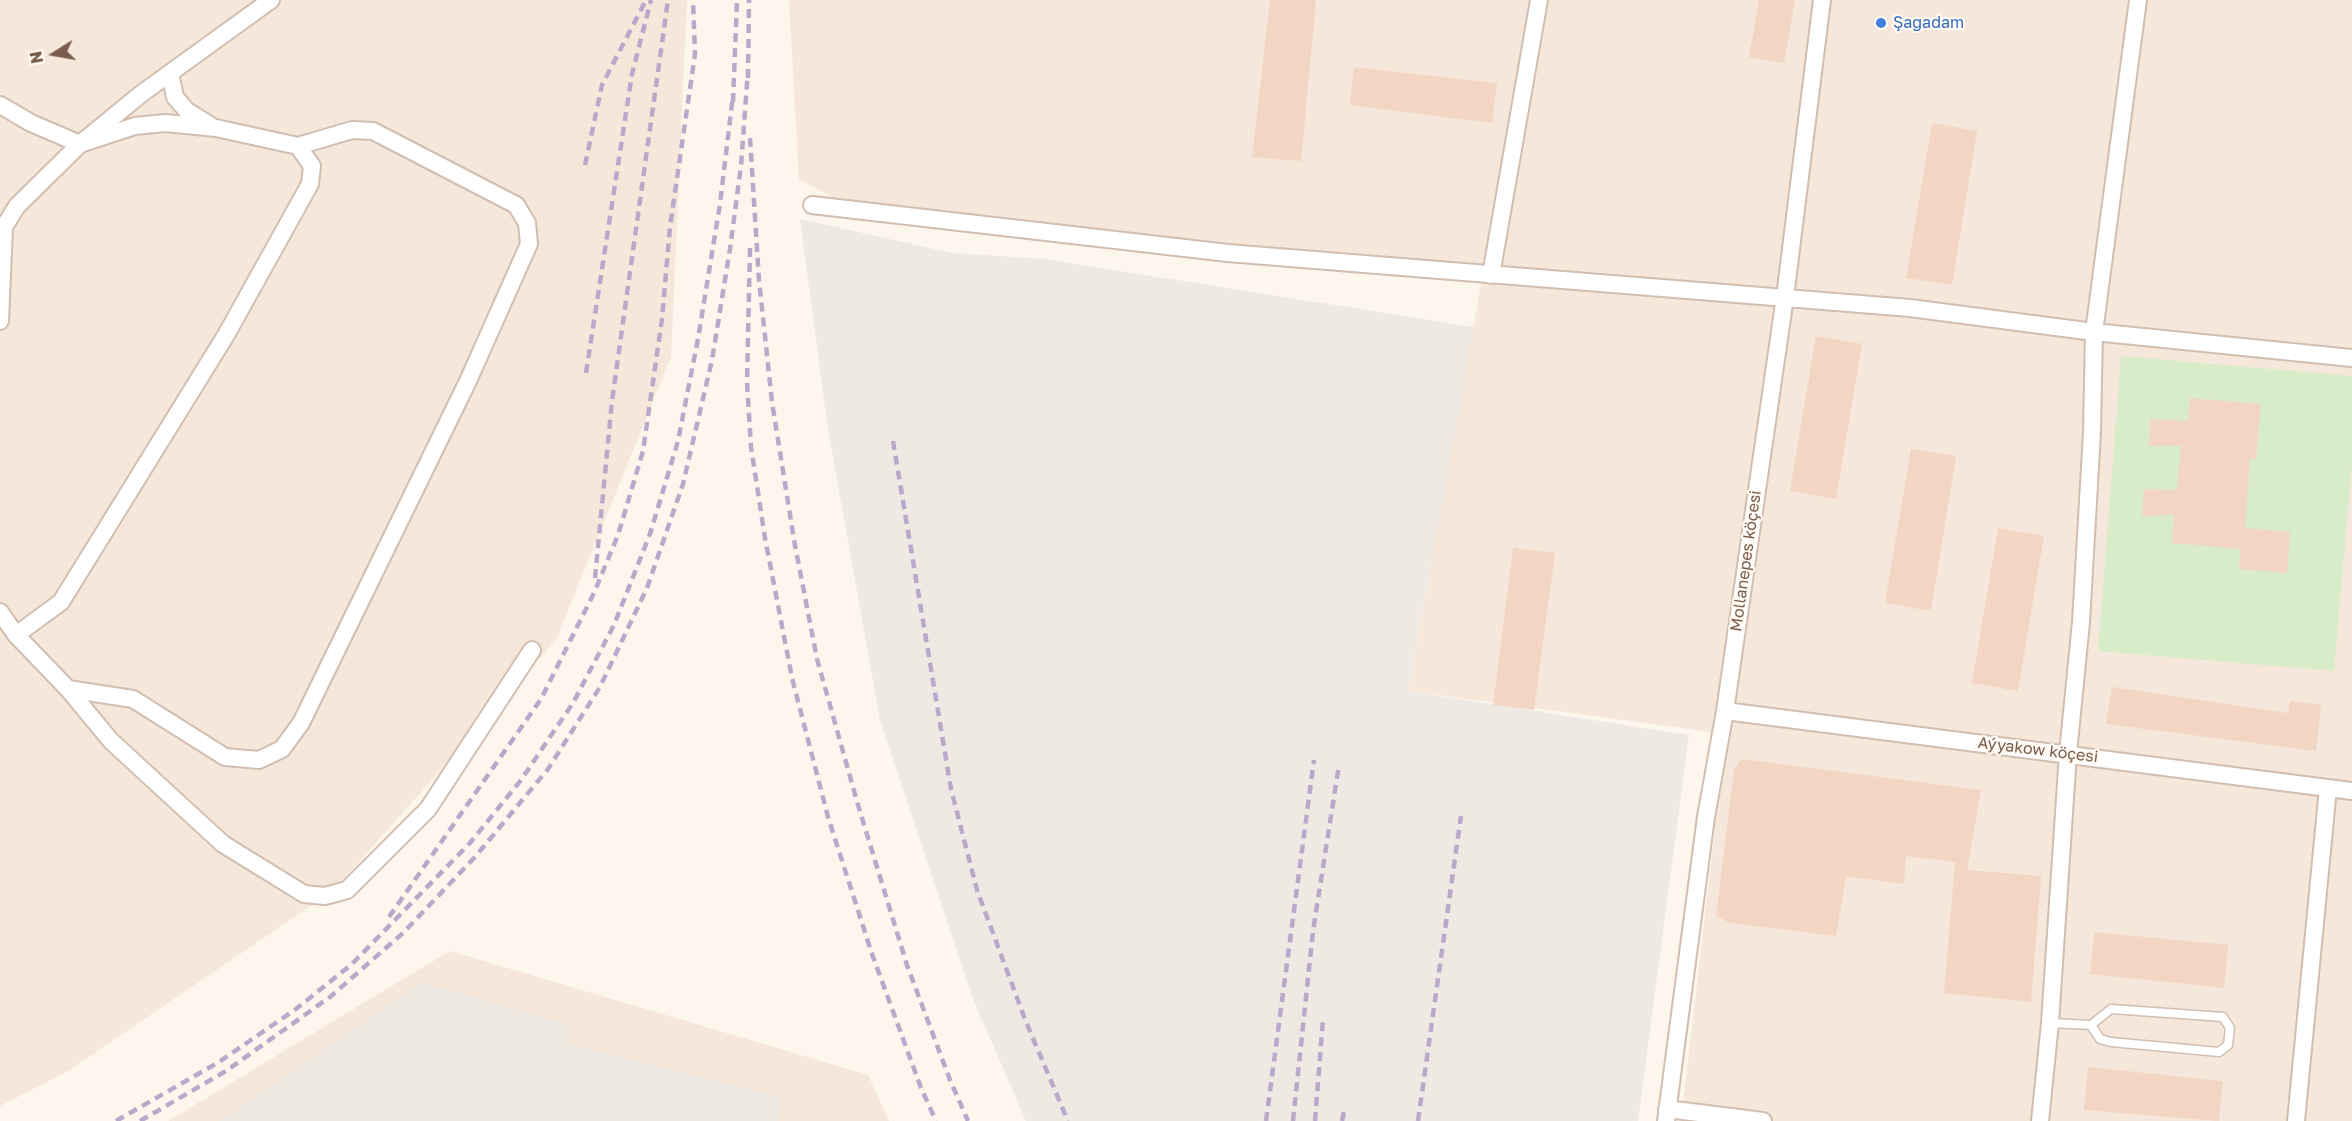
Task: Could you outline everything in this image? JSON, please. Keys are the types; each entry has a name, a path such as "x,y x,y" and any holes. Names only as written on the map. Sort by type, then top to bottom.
{"street":[{"path":"0,321 4,227 17,206 80,144 170,73 271,0"},
{"path":"1491,275 1539,0"},
{"name":"Mollanepes köçesi","path":"1666,1115 1706,817 1725,711 1785,297 1822,0"},
{"path":"2040,1121 2050,1023 2068,753 2081,622 2092,432 2094,332 2138,0"},
{"path":"170,73 175,97 187,111 216,128"},
{"path":"0,105 31,123 80,144 135,126 165,123 216,128 298,146 352,130 373,131 516,205 527,223 529,244 468,381 302,723 282,749 259,760 225,757 133,699 68,689"},
{"path":"16,635 61,602 226,335 310,184 312,166 298,146"},
{"path":"812,205 1228,253 1910,308 2094,332 2352,358"},
{"path":"0,612 16,635 68,689 111,741 222,844 304,894 325,896 347,890 428,809 532,650"},
{"name":"Aýyakow köçesi","path":"1725,711 2352,791"},
{"path":"2296,1121 2328,788"},
{"path":"1666,1115 1763,1121"}],"lane":[{"path":"2050,1023 2091,1025 2110,1009 2223,1017 2230,1028 2228,1046 2219,1052 2111,1042 2100,1039 2091,1025"}],"shaded area":[{"path":"0,0 687,0 671,357 556,640 334,890 68,1071 0,1106"},
{"path":"789,0 2352,0 2352,1121 1681,1121 1726,734 1408,691 1483,273 852,208 799,179"},
{"path":"800,219 952,253 1044,259 1474,327 1408,691 1689,735 1638,1121 1026,1121 973,999 880,720 828,429"},
{"path":"450,951 868,1075 889,1121 168,1121"},
{"path":"422,982 569,1025 566,1043 783,1097 778,1121 220,1121"}],"green space":[{"path":"2121,356 2352,376 2352,464 2334,671 2098,651"}],"building":[{"path":"1270,0 1316,0 1301,161 1252,157"},
{"path":"1759,0 1795,0 1784,63 1749,57"},
{"path":"1354,67 1497,83 1492,123 1350,105"},
{"path":"1932,123 1977,131 1952,285 1906,278"},
{"path":"1816,336 1862,344 1836,499 1790,491"},
{"path":"2190,398 2261,404 2256,459 2250,459 2245,528 2290,532 2287,573 2239,569 2241,549 2172,543 2174,515 2142,516 2144,489 2177,490 2181,446 2149,446 2150,419 2188,421"},
{"path":"1911,449 1956,456 1931,611 1885,603"},
{"path":"1998,528 2044,536 2018,691 1972,683"},
{"path":"1513,548 1555,553 1534,710 1493,705"},
{"path":"2112,687 2288,713 2290,701 2321,705 2316,751 2106,724"},
{"path":"1742,759 1981,790 1967,870 2041,876 2031,1002 1944,993 1955,862 1906,856 1904,884 1846,876 1836,936 1730,923 1716,916 1734,770"},
{"path":"2094,932 2228,945 2224,988 2090,974"},
{"path":"2088,1067 2223,1081 2219,1121 2084,1110"}],"railway":[{"path":"585,165 602,85 646,0"},
{"path":"586,373 632,74 651,0"},
{"path":"595,578 612,401 668,0"},
{"path":"389,917 541,699 594,593 618,535 643,451 662,319 670,227 695,54 693,0"},
{"path":"733,102 737,0"},
{"path":"748,78 749,0"},
{"path":"140,1121 226,1071 330,997 403,933 475,857 548,769 600,687 647,588 683,484 712,360 730,249 741,166 748,70"},
{"path":"116,1121 219,1062 296,1009 352,964 470,843 521,780 573,703 614,625 650,534 678,441 698,339 720,204 733,95"},
{"path":"750,138 759,280 772,402 794,540 817,659 858,805 907,965 950,1080 968,1121"},
{"path":"750,248 747,382 751,447 765,538 792,678 828,817 872,954 921,1088 936,1121"},
{"path":"893,441 951,789 977,890 1026,1022 1068,1121"},
{"path":"1266,1121 1314,760"},
{"path":"1293,1121 1313,931 1339,765"},
{"path":"1418,1121 1461,816"},
{"path":"1315,1121 1323,1019"},
{"path":"1342,1121 1345,1107"}],"place":[{"name":"Şagadam","path":"1881,23"}]}
